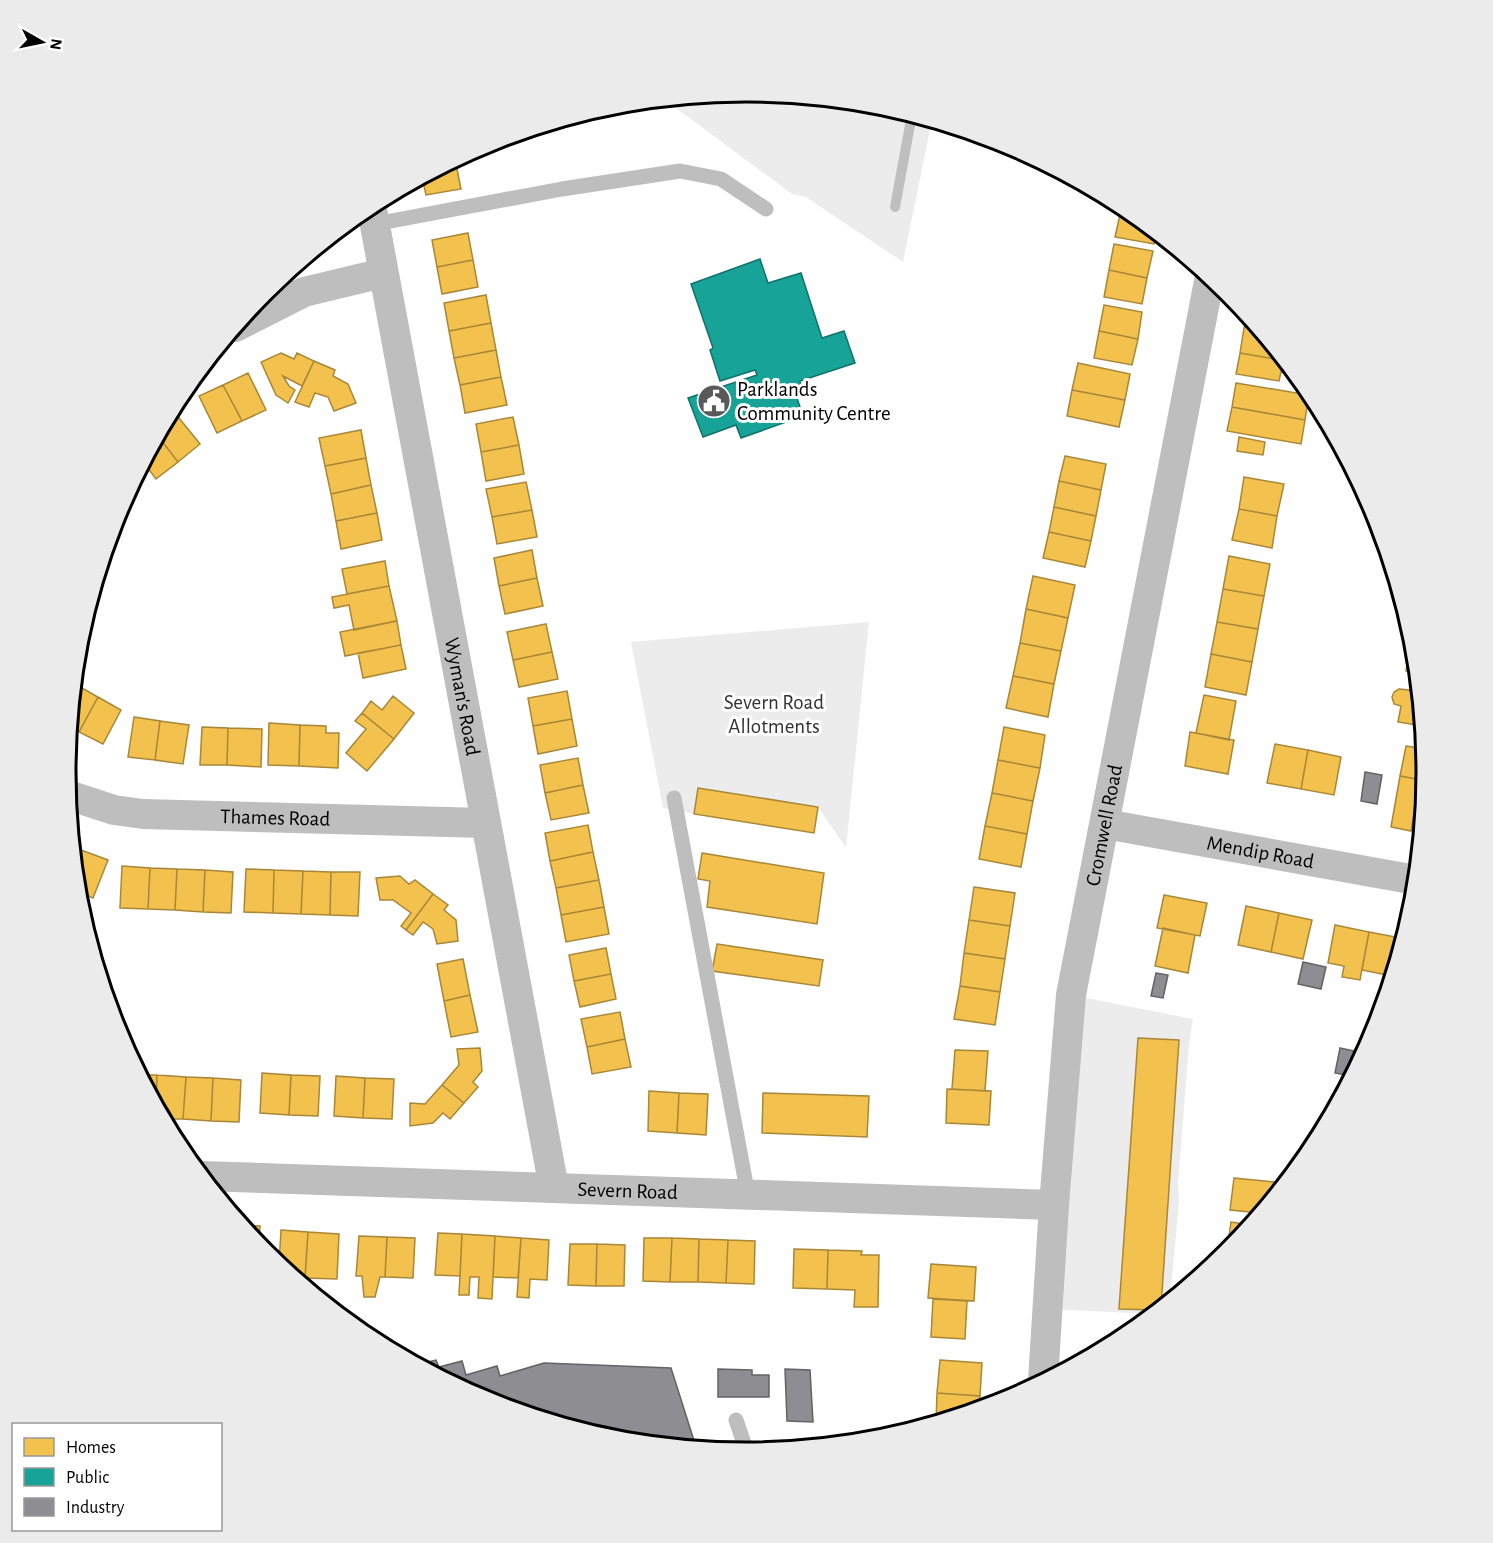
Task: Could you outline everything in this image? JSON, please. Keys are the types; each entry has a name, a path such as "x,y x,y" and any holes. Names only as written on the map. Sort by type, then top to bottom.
{"street":[{"name":"Wyman's Road","path":"373,215 554,1188"},
{"path":"256,317 304,292 384,273"},
{"name":"Cromwell Road","path":"1044,1372 1071,995 1208,287"},
{"name":"Thames Road","path":"77,798 114,810 143,814 486,823"},
{"name":"Mendip Road","path":"1105,824 1408,879"},
{"name":"Severn Road","path":"213,1176 1054,1205"}],"lane":[{"path":"374,214 680,171 721,179 766,209"},
{"path":"674,798 748,1195"},
{"path":"736,1420 744,1442"}],"green space":[{"path":"746,101 790,103 877,114 931,127 903,262 806,197 792,194 673,106"},
{"name":"Severn Road Allotments","path":"869,622 846,848 818,807 698,788 694,814 663,808 631,642"},
{"path":"1071,995 1193,1019 1189,1044 1171,1289 1140,1313 1048,1309"}],"building: Homes":[{"path":"457,168 461,189 426,195 424,185"},
{"path":"1120,215 1155,240 1154,244 1115,237"},
{"path":"468,233 473,260 437,267 432,240"},
{"path":"1114,244 1153,251 1147,278 1109,270"},
{"path":"473,260 478,287 442,294 437,267"},
{"path":"1109,270 1147,278 1142,304 1104,297"},
{"path":"486,295 491,323 449,331 444,303"},
{"path":"1104,305 1142,312 1138,339 1099,331"},
{"path":"491,323 496,350 454,358 449,331"},
{"path":"1245,324 1274,359 1240,353"},
{"path":"1099,331 1138,339 1132,365 1094,358"},
{"path":"496,350 501,377 460,385 454,358"},
{"path":"281,353 294,359 297,353 314,361 302,386 283,376 289,386 295,390 288,403 276,395 261,362"},
{"path":"1240,353 1274,359 1285,373 1281,372 1279,381 1236,374"},
{"path":"314,361 335,370 333,376 348,384 356,403 334,411 328,397 315,393 309,407 295,402"},
{"path":"1078,363 1130,374 1125,400 1072,390"},
{"path":"248,373 266,410 242,421 223,385"},
{"path":"501,377 507,405 465,413 460,385"},
{"path":"1236,383 1300,394 1307,405 1305,420 1232,407"},
{"path":"223,385 242,421 217,433 199,396"},
{"path":"1072,390 1125,400 1119,427 1067,416"},
{"path":"1232,407 1305,420 1301,444 1227,431"},
{"path":"178,417 200,444 178,462 163,442"},
{"path":"513,417 519,445 481,452 476,424"},
{"path":"361,430 366,458 325,466 319,438"},
{"path":"1239,437 1265,442 1263,455 1237,451"},
{"path":"163,442 178,462 156,479 149,469"},
{"path":"519,445 524,474 486,481 481,452"},
{"path":"1065,456 1106,464 1101,490 1059,481"},
{"path":"366,458 371,485 331,494 325,466"},
{"path":"1244,477 1284,484 1277,516 1239,509"},
{"path":"1059,481 1101,490 1096,516 1054,507"},
{"path":"526,482 532,510 492,517 486,489"},
{"path":"371,485 377,513 336,521 331,494"},
{"path":"1054,507 1096,516 1091,541 1049,532"},
{"path":"1239,509 1277,516 1272,548 1232,540"},
{"path":"532,510 537,537 497,544 492,517"},
{"path":"377,513 382,540 341,549 336,521"},
{"path":"1049,532 1091,541 1085,567 1043,558"},
{"path":"532,550 537,578 499,586 494,558"},
{"path":"1229,556 1270,564 1264,596 1223,589"},
{"path":"385,561 389,586 347,594 342,569"},
{"path":"1033,576 1075,585 1068,618 1026,609"},
{"path":"537,578 543,606 505,614 499,586"},
{"path":"389,586 397,621 354,630 349,605 334,608 332,597"},
{"path":"1223,589 1264,596 1258,629 1217,622"},
{"path":"1026,609 1068,618 1061,651 1020,643"},
{"path":"397,621 401,645 345,656 340,632"},
{"path":"1217,622 1258,629 1252,662 1211,654"},
{"path":"546,624 552,652 513,660 507,632"},
{"path":"1020,643 1061,651 1054,684 1013,676"},
{"path":"401,645 406,669 363,678 358,653"},
{"path":"552,652 558,679 519,687 513,660"},
{"path":"1211,654 1252,662 1246,695 1205,687"},
{"path":"1013,676 1054,684 1048,717 1006,708"},
{"path":"82,688 98,697 79,732 78,728"},
{"path":"1399,689 1412,690 1415,725 1398,722 1401,706 1394,704 1392,697"},
{"path":"567,691 572,719 533,726 528,698"},
{"path":"1204,695 1236,701 1229,740 1196,733"},
{"path":"393,696 414,713 394,739 362,713 371,701 382,710"},
{"path":"98,697 121,710 103,744 79,732"},
{"path":"362,713 394,739 367,771 346,753 366,729 355,721"},
{"path":"134,717 160,721 155,760 128,757"},
{"path":"572,719 577,746 538,754 533,726"},
{"path":"160,721 189,725 183,764 155,760"},
{"path":"269,723 300,725 299,766 268,765"},
{"path":"300,725 326,726 326,733 339,733 338,768 299,766"},
{"path":"202,727 228,728 227,765 200,765"},
{"path":"1004,727 1045,735 1040,768 998,760"},
{"path":"228,728 262,729 261,767 227,765"},
{"path":"1190,732 1234,740 1228,774 1185,766"},
{"path":"1275,744 1308,750 1301,789 1267,783"},
{"path":"1406,746 1415,747 1416,779 1400,776"},
{"path":"1308,750 1341,757 1334,795 1301,789"},
{"path":"578,758 583,785 545,793 540,765"},
{"path":"998,760 1040,768 1033,801 992,793"},
{"path":"1400,776 1416,779 1415,814 1411,831 1391,827"},
{"path":"583,785 589,813 551,820 545,793"},
{"path":"698,788 818,807 814,833 694,814"},
{"path":"992,793 1033,801 1027,834 985,826"},
{"path":"588,825 593,852 550,861 545,833"},
{"path":"985,826 1027,834 1021,867 979,859"},
{"path":"81,850 108,860 93,898 88,896"},
{"path":"593,852 599,880 556,888 550,861"},
{"path":"702,853 824,873 817,924 707,907 710,881 698,879"},
{"path":"122,866 150,868 148,909 120,908"},
{"path":"150,868 177,869 175,910 148,909"},
{"path":"177,869 205,870 203,912 175,910"},
{"path":"246,869 274,870 273,913 244,912"},
{"path":"205,870 233,872 231,913 203,912"},
{"path":"274,870 303,871 301,914 273,913"},
{"path":"303,871 331,872 330,915 301,914"},
{"path":"331,872 360,872 358,916 330,915"},
{"path":"400,876 409,884 415,880 433,894 406,930 401,926 411,913 393,900 380,900 376,878"},
{"path":"599,880 604,907 561,915 556,888"},
{"path":"974,887 1015,893 1010,926 969,920"},
{"path":"433,894 448,905 444,910 456,920 458,941 437,944 433,929 423,922 413,935 406,930"},
{"path":"1164,895 1207,903 1200,936 1157,928"},
{"path":"1246,906 1279,913 1271,952 1238,945"},
{"path":"604,907 609,934 566,942 561,915"},
{"path":"1279,913 1312,920 1303,959 1271,952"},
{"path":"969,920 1010,926 1005,959 964,953"},
{"path":"1335,925 1369,932 1360,980 1342,977 1344,966 1328,963"},
{"path":"1163,928 1195,935 1188,973 1155,966"},
{"path":"1369,932 1396,937 1385,975 1362,970"},
{"path":"717,944 823,960 819,986 712,971"},
{"path":"606,948 611,974 574,981 569,955"},
{"path":"964,953 1005,959 1000,992 960,986"},
{"path":"463,959 470,995 444,1001 437,964"},
{"path":"611,974 616,999 580,1007 574,981"},
{"path":"960,986 1000,992 995,1025 954,1019"},
{"path":"470,995 478,1032 451,1037 444,1001"},
{"path":"620,1012 625,1039 587,1047 581,1019"},
{"path":"1138,1038 1179,1040 1162,1297 1145,1310 1119,1309"},
{"path":"625,1039 631,1067 592,1074 587,1047"},
{"path":"480,1048 482,1071 473,1082 478,1087 464,1103 442,1085 459,1065 457,1049"},
{"path":"955,1050 988,1051 985,1091 952,1089"},
{"path":"262,1073 291,1075 289,1115 260,1113"},
{"path":"150,1075 157,1075 157,1088"},
{"path":"157,1075 186,1077 183,1119 174,1119 157,1088"},
{"path":"291,1075 320,1076 318,1116 289,1115"},
{"path":"336,1076 365,1078 363,1118 334,1116"},
{"path":"186,1077 213,1078 211,1121 183,1119"},
{"path":"213,1078 241,1080 239,1122 211,1121"},
{"path":"365,1078 394,1079 392,1119 363,1118"},
{"path":"442,1085 464,1103 450,1119 443,1113 433,1123 410,1126 410,1103 425,1104"},
{"path":"947,1089 991,1091 989,1125 946,1123"},
{"path":"649,1091 679,1093 677,1133 648,1131"},
{"path":"679,1093 708,1094 706,1135 677,1133"},
{"path":"763,1093 869,1096 867,1137 762,1133"},
{"path":"1234,1178 1275,1182 1251,1212 1230,1210"},
{"path":"1231,1222 1240,1223 1229,1235"},
{"path":"281,1230 308,1232 305,1275 305,1275 280,1251"},
{"path":"308,1232 339,1234 337,1279 309,1278 305,1275"},
{"path":"438,1233 462,1234 460,1276 435,1275"},
{"path":"462,1234 495,1236 492,1299 478,1298 479,1277 470,1277 469,1295 459,1295"},
{"path":"359,1236 387,1237 385,1277 380,1277 375,1297 364,1297 362,1276 356,1276"},
{"path":"495,1236 521,1238 518,1278 493,1277"},
{"path":"387,1237 415,1238 413,1278 385,1277"},
{"path":"521,1238 549,1240 547,1280 530,1279 529,1298 517,1297"},
{"path":"644,1238 672,1238 670,1282 643,1281"},
{"path":"672,1238 699,1239 698,1282 670,1282"},
{"path":"699,1239 728,1240 726,1283 698,1282"},
{"path":"728,1240 755,1241 754,1284 726,1283"},
{"path":"570,1244 597,1244 596,1286 568,1285"},
{"path":"597,1244 625,1245 624,1286 596,1286"},
{"path":"794,1249 828,1250 827,1289 793,1288"},
{"path":"828,1250 862,1251 861,1255 879,1255 878,1307 854,1307 855,1290 827,1289"},
{"path":"931,1264 976,1267 974,1301 928,1298"},
{"path":"933,1299 967,1301 965,1339 931,1337"},
{"path":"940,1360 982,1363 980,1396 937,1393"},
{"path":"937,1393 980,1396 980,1399 936,1414"}],"building: Public":[{"path":"760,259 768,283 801,273 822,338 844,331 855,363 800,381 802,390 795,392 803,416 741,438 736,425 703,437 688,398 757,375 755,370 720,381 710,350 713,348 691,284"}],"building: Industry":[{"path":"1365,772 1382,775 1377,804 1361,801"},
{"path":"1303,962 1326,967 1321,989 1298,984"},
{"path":"1156,973 1168,975 1163,998 1151,996"},
{"path":"1340,1048 1355,1051 1344,1075 1335,1073"},
{"path":"462,1361 466,1375 497,1366 500,1376 544,1363 671,1368 694,1439 616,1429 573,1419 490,1390 440,1367"},
{"path":"718,1369 752,1370 752,1375 769,1375 769,1397 718,1397"},
{"path":"785,1369 810,1370 813,1422 787,1421"}],"waterway":[{"path":"895,207 911,122"}],"place":[{"name":"Parklands Community Centre","path":"714,401"}]}
